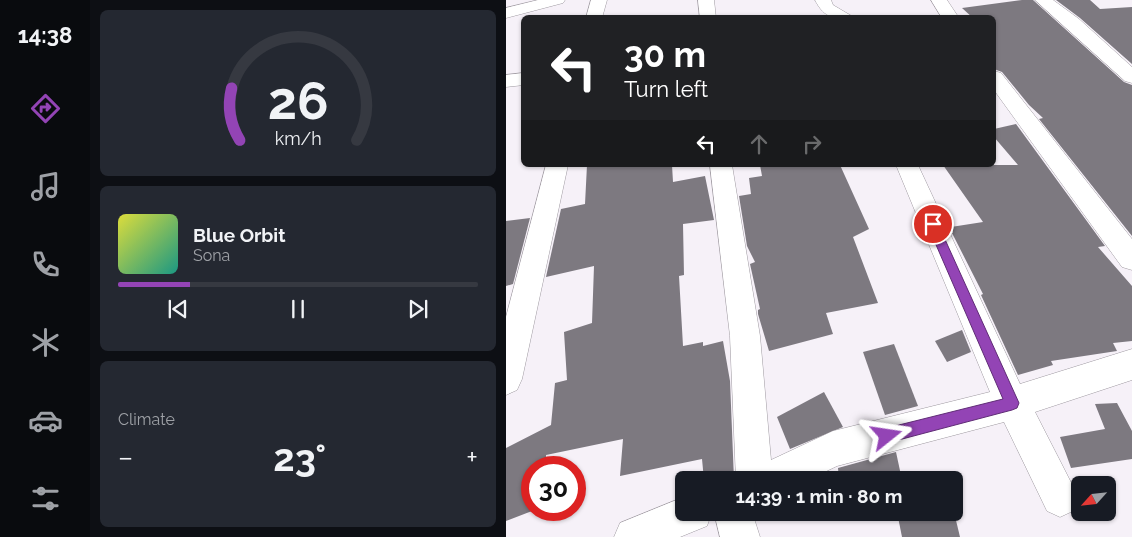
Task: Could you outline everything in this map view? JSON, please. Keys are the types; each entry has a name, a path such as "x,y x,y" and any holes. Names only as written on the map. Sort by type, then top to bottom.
{"main road":[{"path":"506,13 557,0"},
{"path":"595,15 600,0"},
{"path":"706,0 708,15"},
{"path":"823,0 827,8 839,15"},
{"path":"939,0 949,15"},
{"path":"1043,0 1073,23 1132,77"},
{"path":"506,81 521,79"},
{"path":"996,80 1132,259"},
{"path":"506,379 557,167"},
{"path":"721,167 745,336 753,471"},
{"path":"908,167 1012,403 1060,498"},
{"path":"788,471 833,449 1012,403 1132,364"},
{"path":"634,537 675,520"},
{"path":"736,521 740,537"}],"building":[{"path":"1033,0 1124,82 1132,85 1132,236 1039,119 1043,118 1029,105 1002,72 996,70 996,15 970,15 962,8"},
{"path":"1056,0 1090,0 1100,9 1132,7 1132,64 1080,18"},
{"path":"1016,124 1105,246 1098,247 1132,286 1132,341 1113,343 1117,351 1051,361 1053,365 1018,375 981,295 983,294 952,233 951,227 983,222 944,167 1018,165 996,139 996,129"},
{"path":"587,167 672,167 673,182 705,176 714,220 683,224 684,275 679,276 683,346 703,342 703,346 723,341 730,381 734,471 703,471 702,459 620,476 623,439 546,456 521,456 521,515 506,521 506,448 551,425 555,383 567,380 564,332 592,323 594,266 546,277 561,209 585,204"},
{"path":"760,167 841,167 869,229 853,237 878,303 826,313 833,334 769,351 758,314 760,309 750,264 755,262 747,246 739,196 751,194 749,178 762,176"},
{"path":"530,218 513,284 506,286 506,221"},
{"path":"962,330 971,352 947,362 935,341"},
{"path":"894,344 918,406 885,415 863,352"},
{"path":"824,392 843,427 790,449 777,417"},
{"path":"1117,403 1132,431 1132,459 1071,468 1060,437 1105,429 1095,404"},
{"path":"896,452 900,471 838,471 838,468"},
{"path":"899,521 956,521 960,537 902,537"}],"route":[{"path":"887,436 1012,403 933,224"}]}
